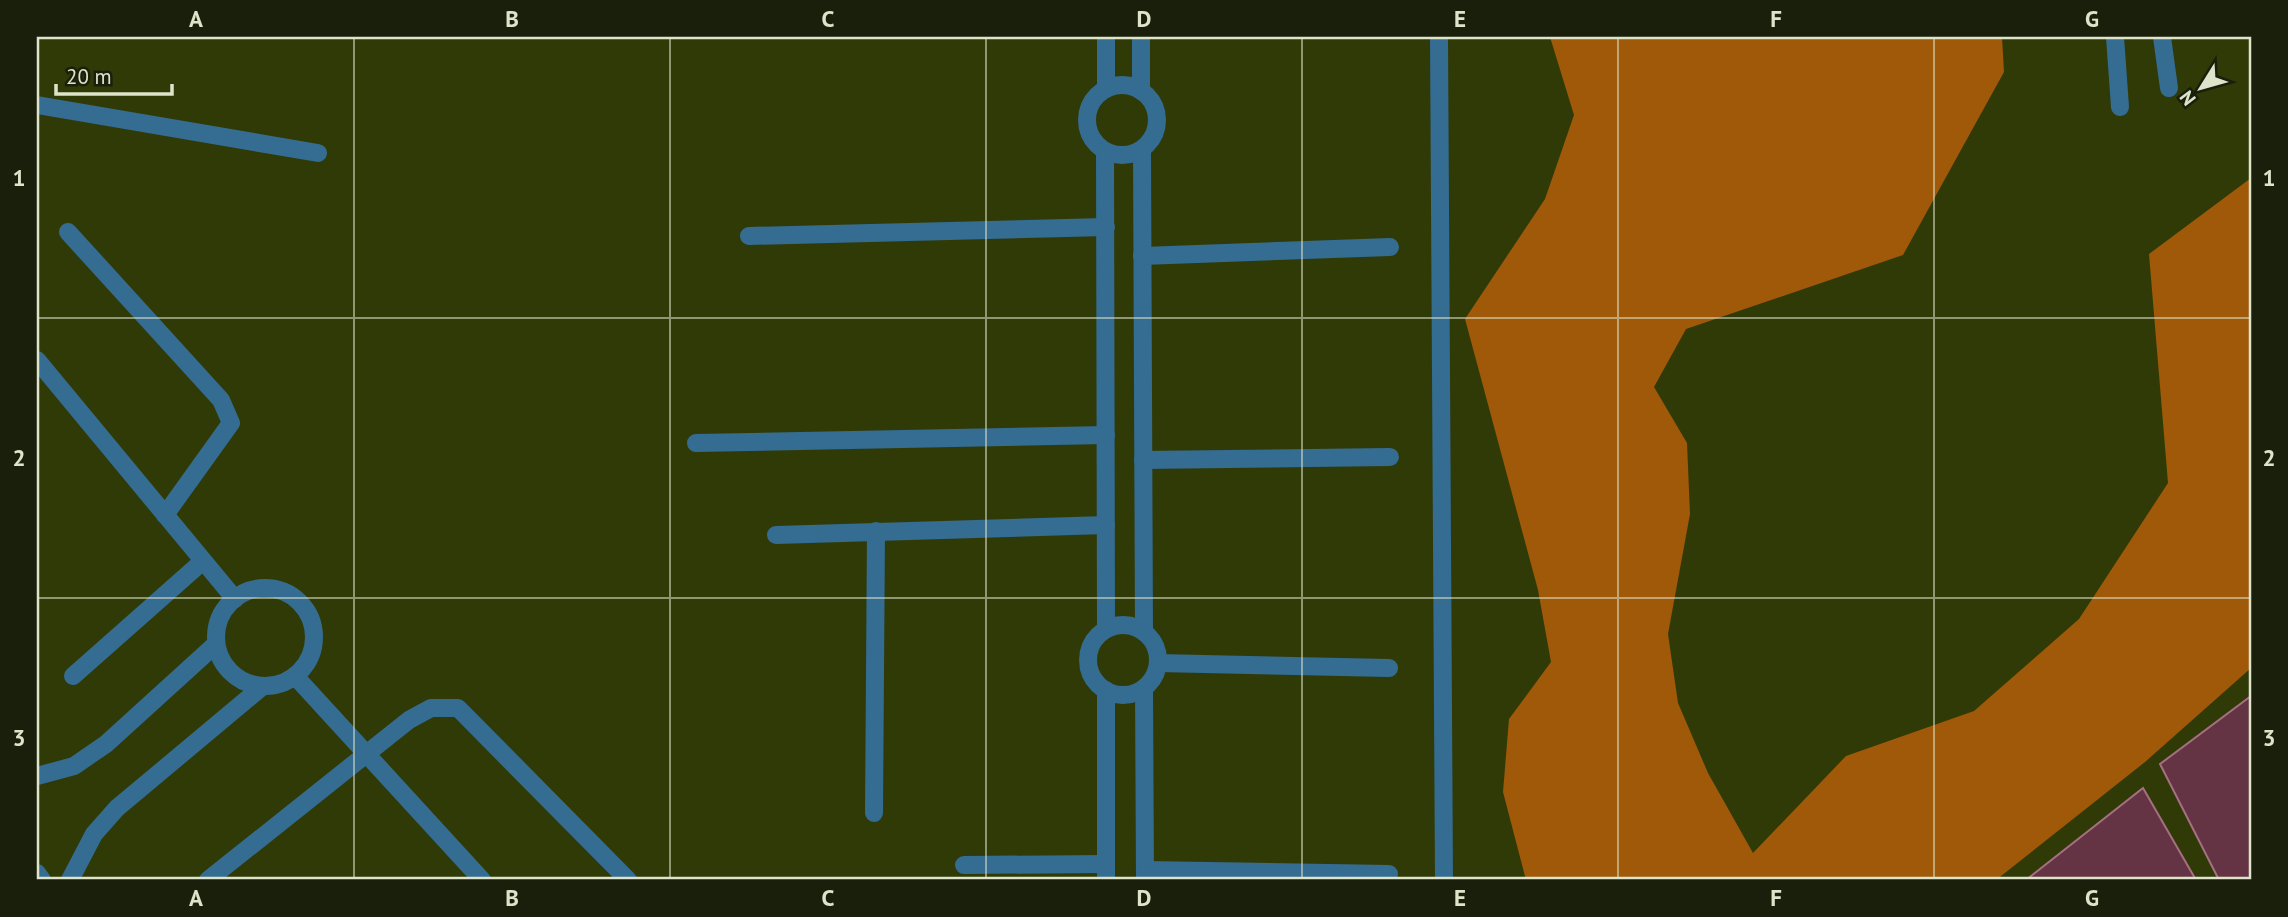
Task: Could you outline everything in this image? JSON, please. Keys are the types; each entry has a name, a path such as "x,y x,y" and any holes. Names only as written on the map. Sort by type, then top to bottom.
{"street":[{"path":"1106,37 1106,89"},
{"path":"1141,37 1141,91"},
{"path":"1439,37 1444,880"},
{"path":"2115,37 2120,107"},
{"path":"2162,37 2169,88"},
{"path":"1124,85 1141,91 1149,99 1157,120 1150,141 1142,149 1124,155 1105,152 1090,136 1087,114 1096,95 1106,89 1124,85"},
{"path":"37,105 318,153"},
{"path":"1142,149 1144,632"},
{"path":"1105,152 1106,629"},
{"path":"749,236 1106,227"},
{"path":"68,232 221,400 231,424 165,515"},
{"path":"1142,256 1390,247"},
{"path":"37,360 235,598"},
{"path":"696,443 1106,435"},
{"path":"1143,460 1390,457"},
{"path":"776,535 1106,525"},
{"path":"874,813 876,531"},
{"path":"74,676 203,561"},
{"path":"266,589 283,592 298,601 308,614 313,630 313,647 306,663 295,676 280,684 263,686 247,683 232,674 222,660 216,644 216,627 223,611 235,598 249,591 266,589"},
{"path":"1115,625 1125,625 1144,632 1155,646 1158,663 1151,681 1144,688 1126,695 1116,694 1098,684 1092,675 1088,654 1091,644 1106,629 1115,625"},
{"path":"37,776 74,766 106,744 216,644"},
{"path":"1158,663 1389,668"},
{"path":"295,676 482,880"},
{"path":"70,880 94,835 117,808 263,686"},
{"path":"1144,688 1145,875 1389,874"},
{"path":"964,865 1106,872 1106,690"},
{"path":"208,880 409,720 431,708 457,708 628,880"},
{"path":"37,873 43,880"}],"shaded area":[{"path":"1550,37 2002,37 2004,72 1903,255 1686,329 1654,387 1687,443 1690,514 1668,634 1678,703 1708,773 1753,853 1846,756 1974,711 2079,619 2168,483 2149,254 2251,178 2251,668 2145,762 1996,880 1526,880 1503,792 1509,719 1551,662 1538,590 1465,319 1545,199 1574,115"}],"building":[{"path":"2251,696 2251,880 2219,880 2160,764"},
{"path":"2143,788 2196,880 2026,880"}]}
